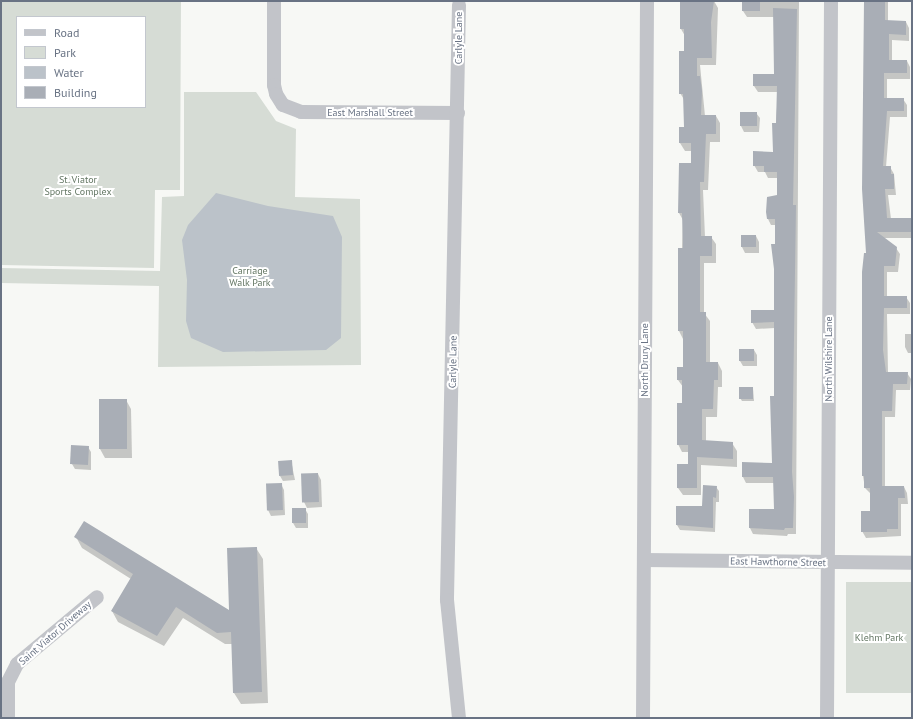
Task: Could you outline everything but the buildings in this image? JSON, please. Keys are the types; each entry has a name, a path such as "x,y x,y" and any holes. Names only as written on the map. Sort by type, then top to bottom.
{"street":[{"name":"East Marshall Street","path":"274,1 274,85 276,94 283,105 301,112 458,113"},
{"name":"North Drury Lane","path":"643,718 647,1"},
{"name":"North Wilshire Lane","path":"827,718 832,1"},
{"name":"Carlyle Lane","path":"459,5 447,600 459,718"},
{"name":"East Hawthorne Street","path":"644,560 912,563"},
{"name":"Saint Viator Driveway","path":"8,718 8,682 17,664 97,597"}],"green space":[{"name":"St. Viator Sports Complex","path":"1,1 181,1 180,190 155,190 154,268 1,265"},
{"name":"Carriage Walk Park","path":"184,92 256,92 276,121 296,129 295,197 360,199 361,365 158,367 159,286 1,283 1,268 160,271 162,197 184,196"},
{"name":"Klehm Park","path":"846,582 912,582 912,693 846,693"}],"water":[{"path":"216,193 268,206 333,216 342,237 341,338 326,350 223,352 191,338 186,321 187,280 182,240 188,225"}]}
